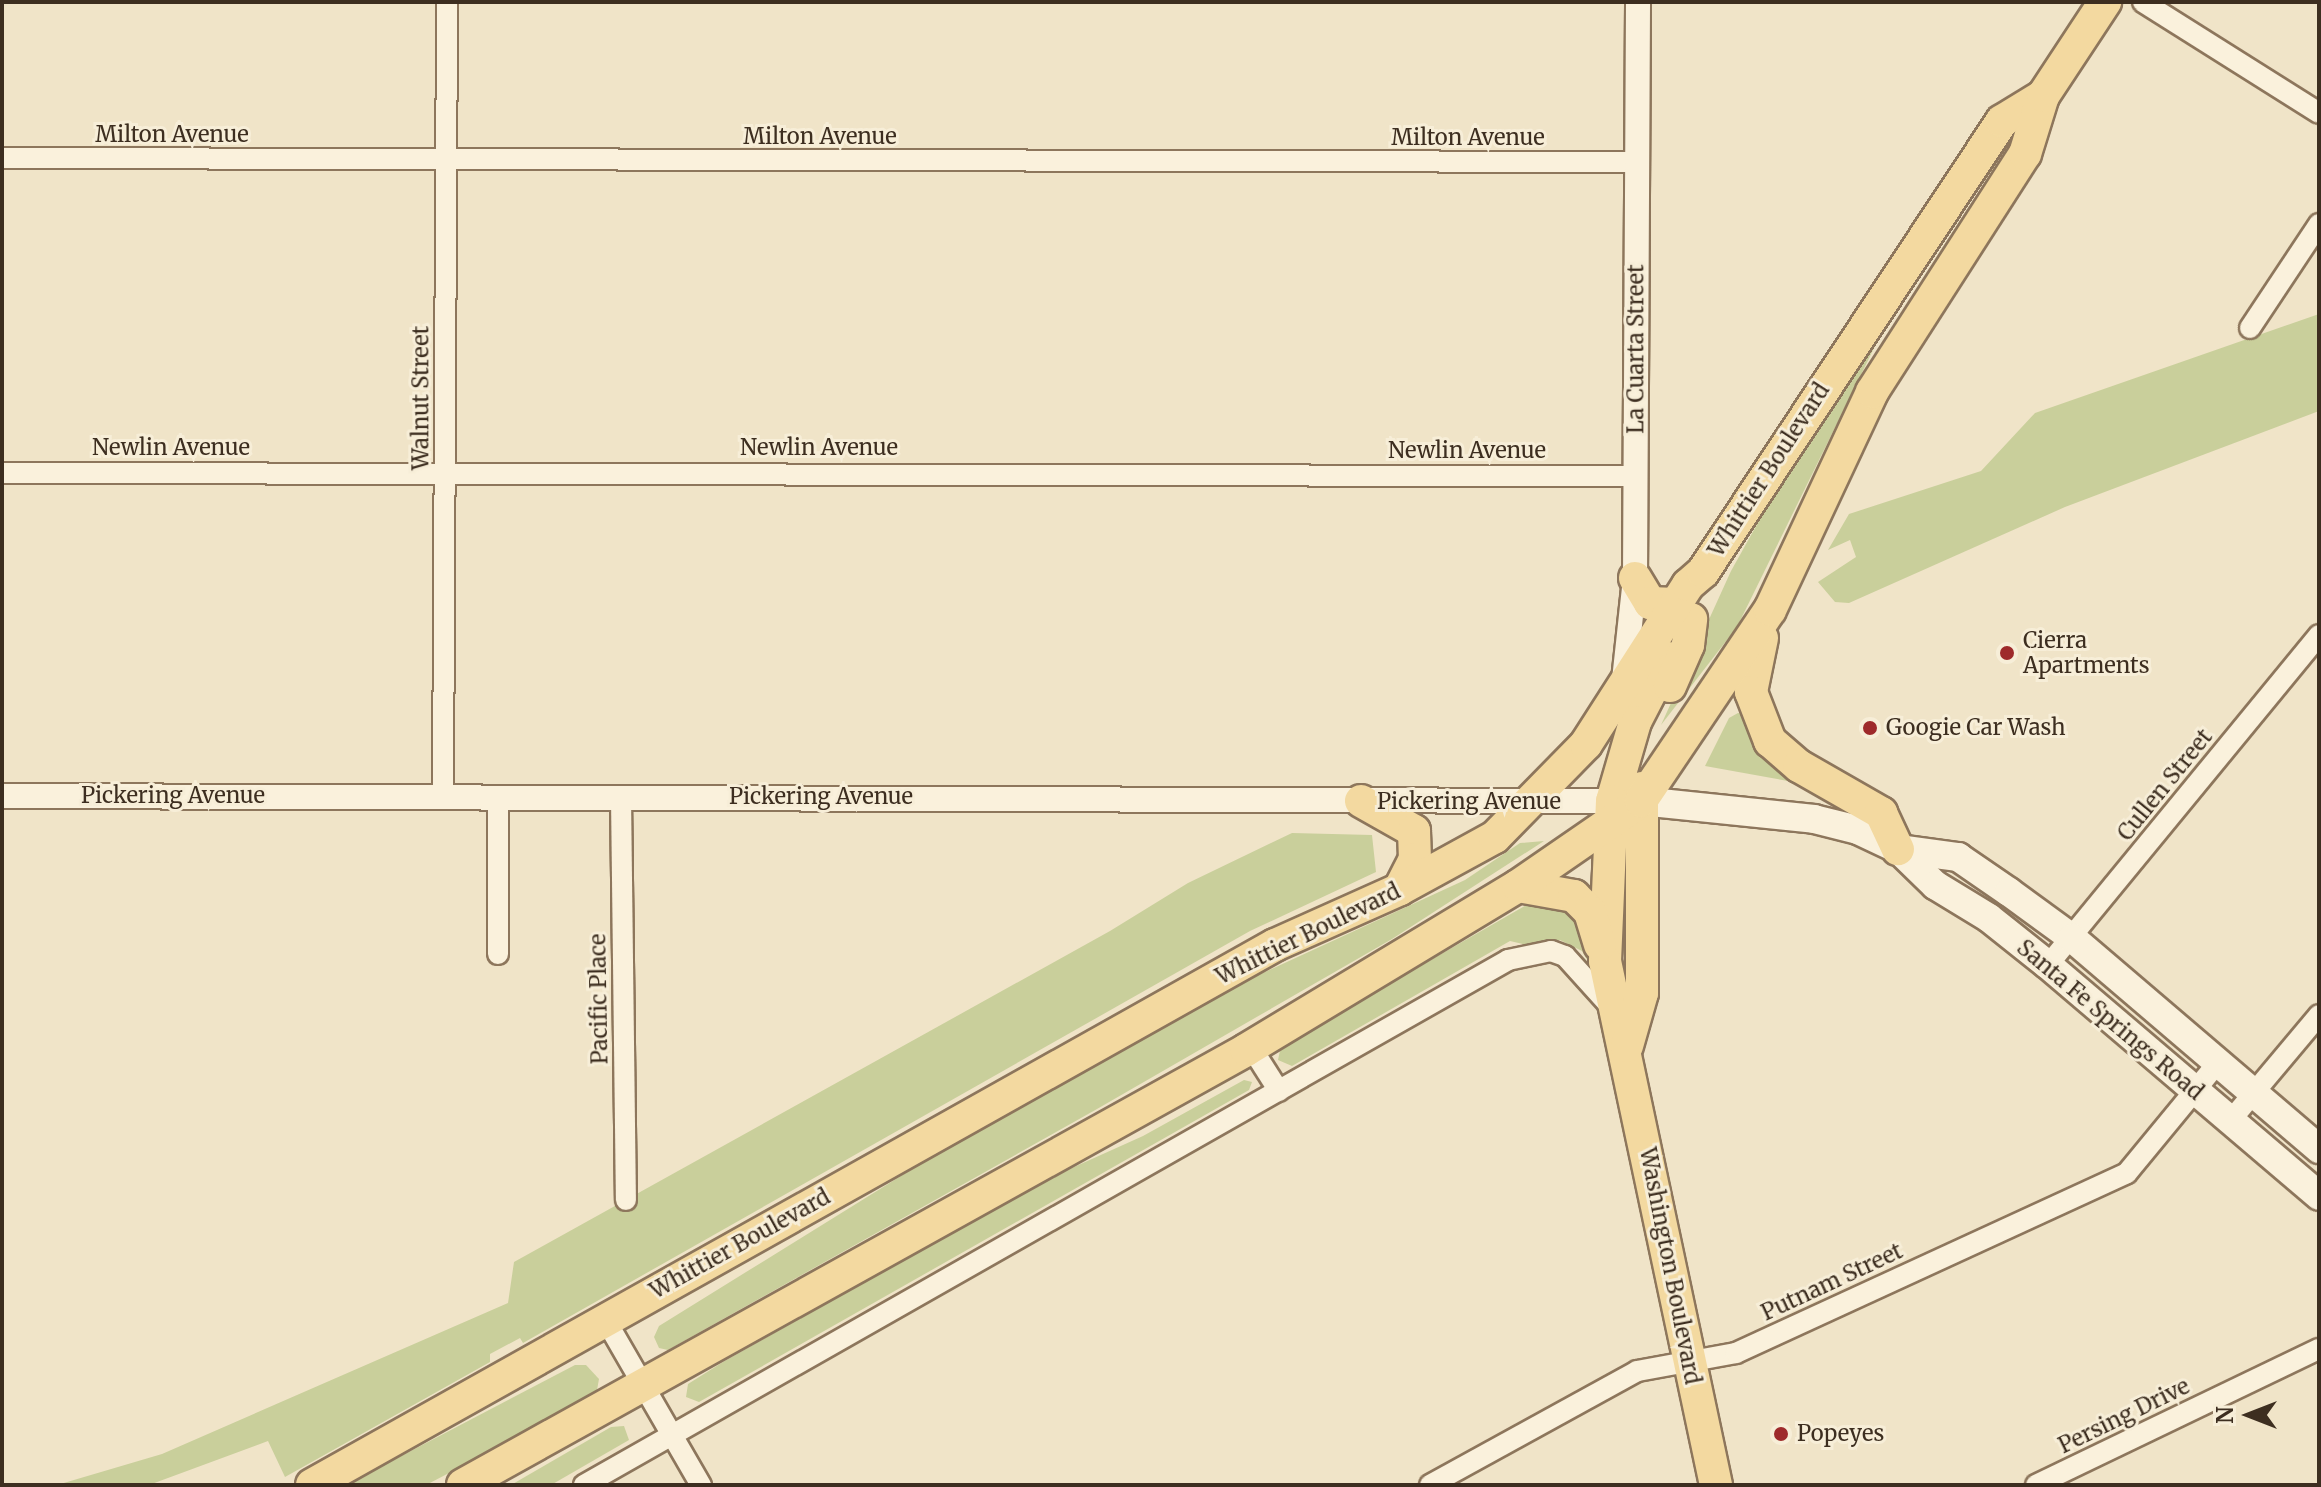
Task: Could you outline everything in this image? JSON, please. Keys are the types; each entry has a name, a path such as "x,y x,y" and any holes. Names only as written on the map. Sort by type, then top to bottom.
{"main road":[{"name":"Whittier Boulevard","path":"463,1485 644,1387 864,1259 1251,1047 1518,886 1621,808 1770,610 1872,392 2025,154 2043,96 2105,2"},
{"name":"Whittier Boulevard","path":"312,1485 1275,945 1400,889 1495,837 1533,803 1622,695 1683,612 1703,572 2002,121 2043,96"},
{"path":"1621,808 1650,730 1688,645 1683,612 1650,603 1635,578"},
{"path":"1770,610 1751,692 1770,741 1799,766 1881,813 1898,849"},
{"path":"1361,801 1414,831 1415,859 1400,889"},
{"name":"Santa Fe Springs Road","path":"1621,808 1814,819 1858,830 1898,849 1958,857 2072,938 2319,1149"},
{"name":"Washington Boulevard","path":"1621,808 1605,961 1627,1046 1716,1485"},
{"name":"Washington Boulevard","path":"1621,808 1642,993 1627,1046"},
{"name":"Santa Fe Springs Road","path":"1898,849 1935,885 1989,918 2048,965 2193,1093 2231,1120 2319,1196"},
{"path":"1518,886 1574,896 1590,912 1605,961"}],"street":[{"name":"Walnut Street","path":"443,795 447,2"},
{"name":"La Cuarta Street","path":"1622,695 1635,578 1638,2"},
{"path":"2143,2 2319,113"},
{"name":"Milton Avenue","path":"2,158 1637,162"},
{"path":"2250,328 2319,224"},
{"name":"Newlin Avenue","path":"2,473 445,470 1636,476"},
{"name":"Cullen Street","path":"2048,965 2319,635"},
{"name":"Pickering Avenue","path":"2,796 443,795 1361,801 1533,803 1621,808"},
{"path":"498,796 498,954"},
{"name":"Pacific Place","path":"621,797 626,1200"},
{"path":"584,1485 1508,960 1529,954 1565,956 1617,1014"},
{"path":"2231,1120 2319,1015"},
{"path":"1251,1047 1279,1091"},
{"name":"Putnam Street","path":"1430,1485 1637,1371 1736,1353 2127,1173 2217,1064"},
{"path":"605,1319 701,1485"},
{"name":"Persing Drive","path":"2036,1485 2319,1349"}],"green space":[{"path":"2319,314 2319,411 2065,507 1849,603 1835,602 1818,582 1856,557 1850,540 1828,550 1849,514 1981,471 2035,413"},
{"path":"1878,340 1737,627 1661,725 1731,571 1779,485"},
{"path":"1738,713 1744,714 1816,786 1705,766 1729,718"},
{"path":"1292,833 1372,835 1376,872 1250,931 523,1343 520,1338 490,1354 490,1362 285,1477 268,1441 149,1485 57,1485 162,1454 508,1303 514,1262 1110,931 1188,883"},
{"path":"1544,841 1392,939 1097,1109 668,1350 659,1348 654,1337 659,1326 967,1135 1239,984 1465,880 1520,843"},
{"path":"1537,899 1569,907 1589,939 1590,965 1582,951 1560,940 1527,945 1510,941 1292,1066 1278,1060 1281,1046"},
{"path":"1244,1080 1252,1082 1249,1090 699,1402 686,1397 688,1384 723,1362 1043,1181 1143,1136"},
{"path":"575,1365 586,1365 599,1379 597,1390 585,1402 426,1485 346,1485"},
{"path":"624,1426 629,1440 551,1485 511,1485 611,1427"}],"place":[{"name":"Cierra Apartments","path":"2007,653"},
{"name":"Googie Car Wash","path":"1870,728"},
{"name":"Popeyes","path":"1781,1434"}]}
